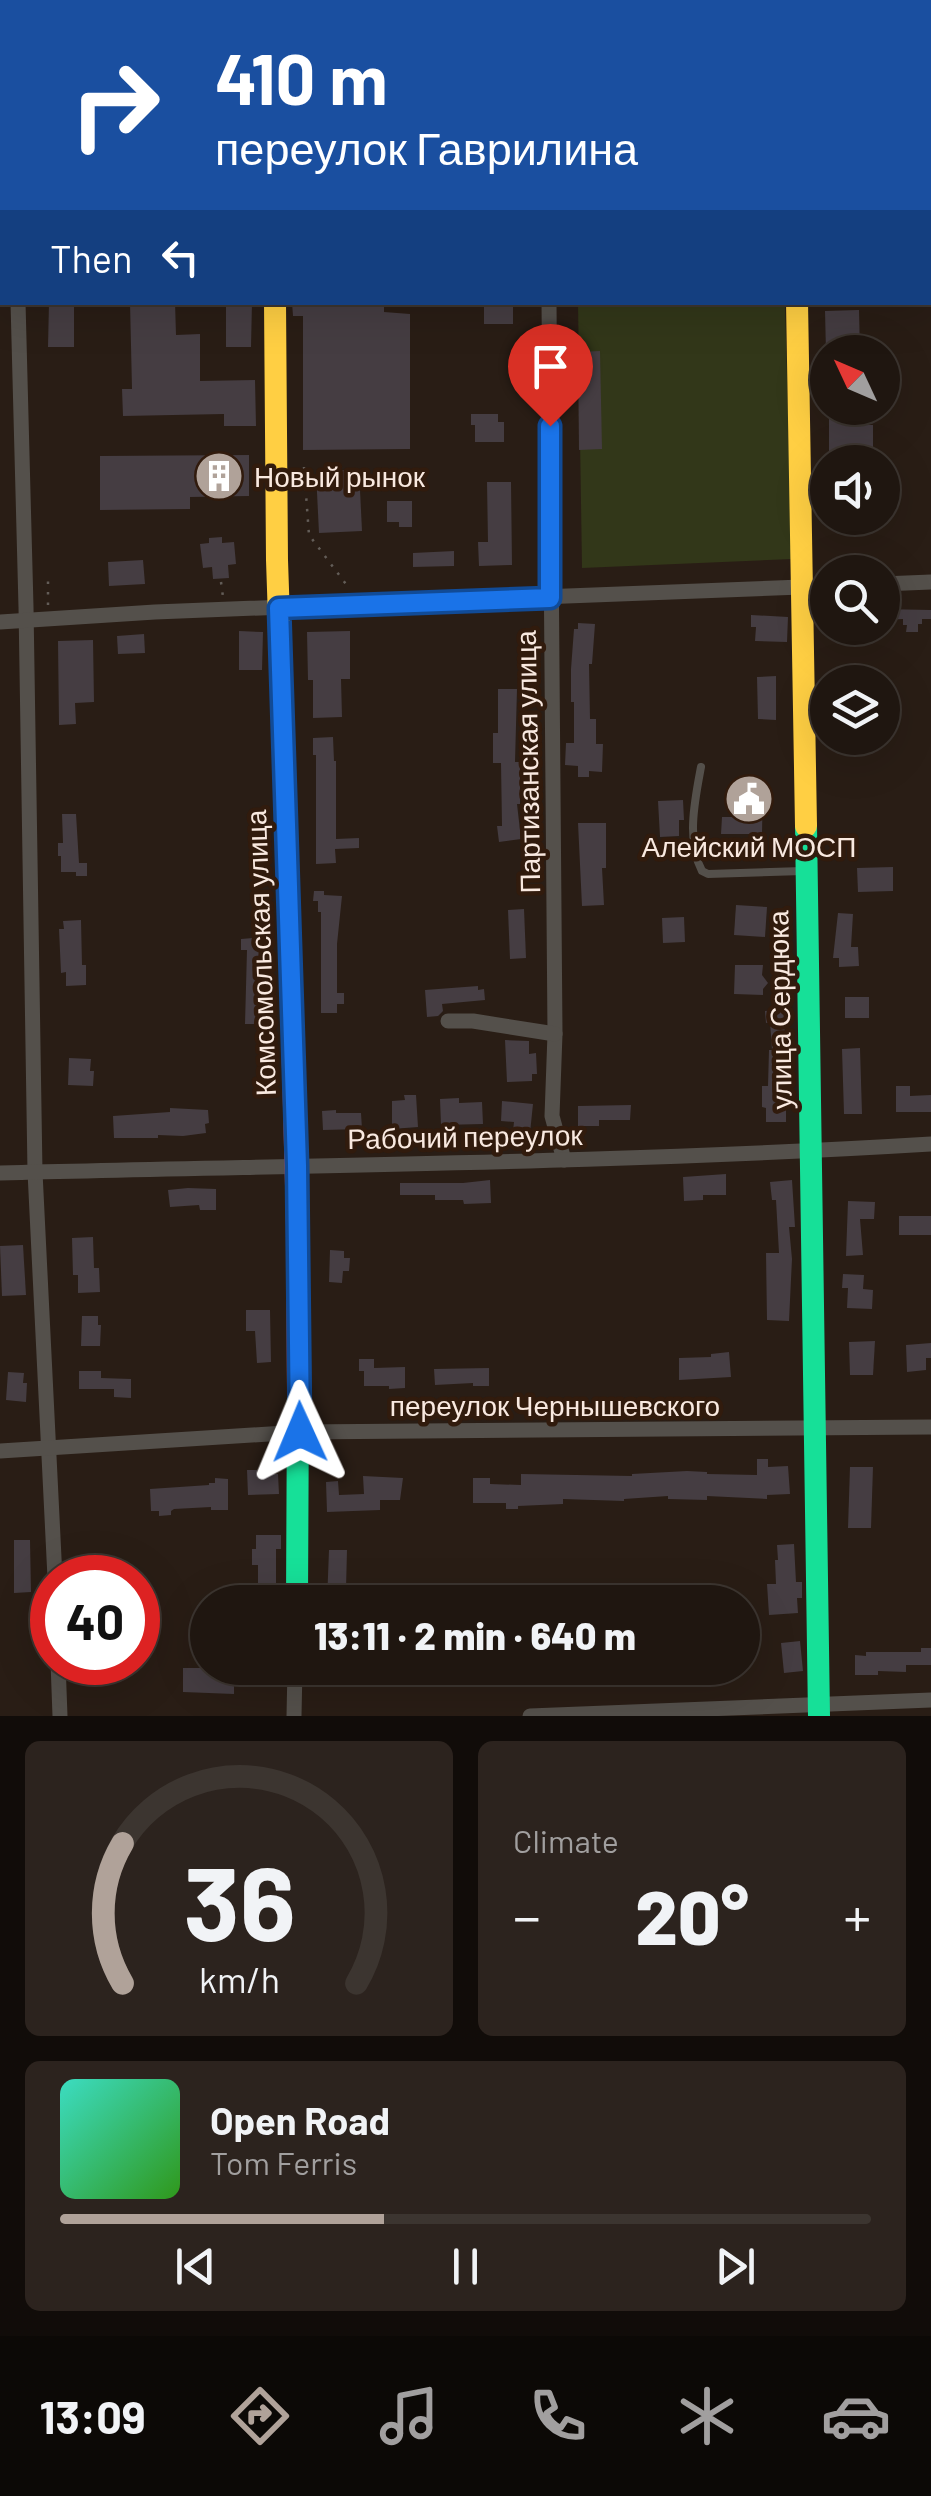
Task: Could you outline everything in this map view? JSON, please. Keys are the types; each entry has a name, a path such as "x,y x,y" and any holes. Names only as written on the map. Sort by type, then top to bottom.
{"street":[{"path":"18,305 35,1172 53,1555"},
{"name":"Комсомольская улица","path":"275,305 279,608 297,1165 300,1432 296,1585"},
{"name":"Партизанская улица","path":"549,305 555,1034 552,1116 564,1160"},
{"name":"улица Сердюка","path":"796,305 819,1711"},
{"path":"900,583 931,582"},
{"path":"0,622 155,612 810,587"},
{"path":"448,1021 473,1021 555,1034"},
{"name":"Рабочий переулок","path":"0,1173 564,1160 931,1144"},
{"name":"переулок Чернышевского","path":"0,1452 300,1432 931,1427"},
{"path":"59,1685 60,1716"},
{"path":"294,1716 295,1685"},
{"path":"530,1716 819,1711 931,1700"}],"lane":[{"path":"701,767 692,816 702,870 708,874 808,871"}],"path":[{"path":"304,467 309,535 353,593"},
{"path":"48,576 48,606"},
{"path":"221,582 223,599"}],"green space":[{"path":"578,305 785,305 792,559 582,568"}],"building":[{"path":"49,305 74,305 74,347 48,347"},
{"path":"130,305 175,305 176,335 200,334 200,381 255,380 256,426 224,426 224,414 123,416 122,389 132,389"},
{"path":"226,305 252,305 251,347 226,347"},
{"path":"292,305 384,305 384,312 410,314 410,449 303,450 303,316 293,316"},
{"path":"484,305 513,305 513,324 484,324"},
{"path":"859,310 860,335 826,335 825,311"},
{"path":"600,351 602,449 579,450 578,352"},
{"path":"471,414 498,414 498,422 504,422 504,442 475,442"},
{"path":"829,425 873,425 873,445 829,445"},
{"path":"249,455 249,496 190,497 190,509 100,510 100,456"},
{"path":"359,469 362,531 319,533 316,472"},
{"path":"487,482 511,482 512,565 479,566 478,542 488,542"},
{"path":"387,501 412,501 412,527 387,522"},
{"path":"222,537 222,543 234,542 236,564 228,565 229,578 213,579 212,567 203,568 200,544"},
{"path":"454,551 454,566 413,567 413,553"},
{"path":"143,560 145,584 109,586 108,562"},
{"path":"900,609 931,610 931,619 922,619 918,632 906,632"},
{"path":"751,615 788,617 787,642 755,641 756,627 751,627"},
{"path":"578,623 595,624 589,664 590,719 596,719 596,744 603,744 602,772 589,771 589,777 578,777 578,766 565,765 566,743 574,743 571,669 574,629 578,629"},
{"path":"239,631 263,632 262,670 239,670"},
{"path":"350,631 350,679 341,679 342,717 313,718 307,632"},
{"path":"144,634 145,653 118,654 117,636"},
{"path":"93,640 94,702 75,703 76,724 59,725 58,641"},
{"path":"776,676 776,720 758,719 757,677"},
{"path":"498,689 517,689 515,762 520,762 517,804 521,839 499,842 501,763 493,763"},
{"path":"333,737 336,839 359,838 359,848 335,849 336,863 316,864 313,738"},
{"name":"Алейский МОСП","path":"736,779 763,780 762,834 721,834 722,817 736,817"},
{"path":"683,800 684,820 679,820 679,836 660,837 658,801"},
{"path":"62,814 76,814 79,863 87,863 87,876 61,872 58,843 63,843"},
{"path":"578,823 606,823 604,905 582,906"},
{"path":"893,867 893,891 858,892 857,868"},
{"path":"314,891 342,896 337,993 344,993 344,1004 337,1004 337,1013 321,1013 321,912 318,901 313,901"},
{"path":"736,905 767,907 765,937 734,935"},
{"path":"524,909 526,958 510,959 508,910"},
{"path":"838,913 853,914 851,947 858,947 859,966 839,967 839,958 833,958"},
{"path":"684,917 685,942 663,943 662,918"},
{"path":"81,920 86,985 66,986 66,972 61,973 59,929 64,929 63,921"},
{"path":"265,937 265,1024 245,1024 247,950 241,950 241,939"},
{"path":"735,965 763,965 762,975 768,983 763,995 734,994"},
{"path":"478,986 478,990 484,989 485,1000 442,1004 443,1011 438,1016 427,1017 425,990"},
{"path":"845,997 869,997 869,1018 845,1018"},
{"path":"786,1009 787,1025 780,1053 786,1053 786,1122 766,1122 762,1086 768,1086 772,1050 765,1011"},
{"path":"505,1040 529,1041 529,1054 536,1053 537,1074 532,1074 532,1081 507,1082"},
{"path":"860,1048 862,1114 844,1114 842,1049"},
{"path":"69,1058 91,1059 93,1086 68,1085"},
{"path":"896,1086 910,1086 910,1096 931,1095 931,1112 896,1112"},
{"path":"404,1095 416,1095 418,1127 392,1129 392,1101 405,1100"},
{"path":"459,1098 459,1103 482,1102 483,1124 441,1125 440,1099"},
{"path":"502,1101 533,1104 530,1133 513,1131 514,1122 501,1121"},
{"path":"631,1105 630,1120 599,1120 599,1126 578,1126 578,1106"},
{"path":"170,1108 208,1110 206,1133 114,1138 113,1116 170,1112"},
{"path":"322,1111 361,1113 362,1129 323,1130"},
{"path":"726,1174 726,1195 703,1195 703,1200 684,1201 683,1177"},
{"path":"490,1180 491,1203 464,1204 463,1200 435,1200 435,1195 400,1195 400,1183"},
{"path":"792,1180 795,1227 789,1227 789,1321 767,1320 766,1253 779,1253 776,1200 772,1200 770,1182"},
{"path":"216,1189 216,1210 200,1210 199,1205 170,1207 168,1190"},
{"path":"848,1201 875,1202 874,1219 860,1219 863,1255 846,1256"},
{"path":"899,1216 931,1216 931,1235 899,1235"},
{"path":"93,1237 100,1292 78,1293 78,1275 73,1275 72,1238"},
{"path":"23,1245 26,1295 2,1296 0,1246"},
{"path":"330,1250 344,1251 344,1258 350,1258 349,1271 343,1271 342,1283 329,1282"},
{"path":"843,1274 864,1275 863,1289 873,1290 872,1309 847,1308 848,1288 842,1288"},
{"path":"246,1310 270,1310 271,1362 257,1363 255,1331 246,1331"},
{"path":"82,1316 98,1316 100,1346 81,1346"},
{"path":"875,1341 873,1375 850,1375 849,1342"},
{"path":"931,1343 926,1370 907,1372 906,1345"},
{"path":"729,1352 731,1377 679,1380 679,1358"},
{"path":"359,1359 374,1359 374,1368 405,1367 405,1388 364,1386"},
{"path":"489,1368 489,1386 435,1385 434,1369"},
{"path":"79,1371 101,1371 101,1378 131,1379 131,1398 114,1397 114,1389 79,1389"},
{"path":"8,1372 24,1373 26,1402 6,1400"},
{"path":"757,1459 768,1459 768,1467 788,1466 790,1494 767,1495 767,1499 563,1499 563,1504 518,1509 506,1509 506,1503 473,1503 473,1478 490,1478 490,1484 521,1485 521,1474 632,1476 687,1471 757,1475"},
{"path":"850,1467 873,1467 871,1528 848,1528"},
{"path":"247,1470 278,1474 279,1494 248,1495"},
{"path":"363,1476 403,1478 400,1500 380,1500 380,1510 327,1512 326,1482 338,1481 339,1495 364,1494"},
{"path":"215,1478 228,1479 228,1510 174,1509 171,1515 159,1516 159,1511 151,1511 150,1489 209,1485 215,1483"},
{"path":"256,1535 281,1535 281,1549 276,1549 276,1585 258,1585 258,1565 252,1565 252,1549 256,1549"},
{"path":"14,1540 30,1540 30,1592 14,1593"},
{"path":"794,1544 796,1582 802,1582 798,1613 769,1615 767,1584 776,1584 777,1545"},
{"path":"329,1550 347,1550 346,1585 328,1585"},
{"path":"800,1641 803,1671 784,1673 781,1643"},
{"path":"921,1648 931,1648 931,1665 906,1665 906,1672 855,1675 855,1655 921,1652"},
{"path":"183,1668 190,1668 190,1685 234,1685 234,1694 183,1692"}],"traffic: fast":[{"path":"806,826 819,1716"},
{"path":"297,1585 298,1394"}],"traffic: slow":[{"path":"275,305 277,560 289,913"},
{"path":"797,305 806,826"}],"traffic: jam":[{"path":"289,913 298,1394"}],"place":[{"name":"Новый рынок","path":"219,476"},
{"name":"Алейский МОСП","path":"749,799"}],"route":[{"path":"300,1432 297,1165 279,608 550,598 550,426"}]}
